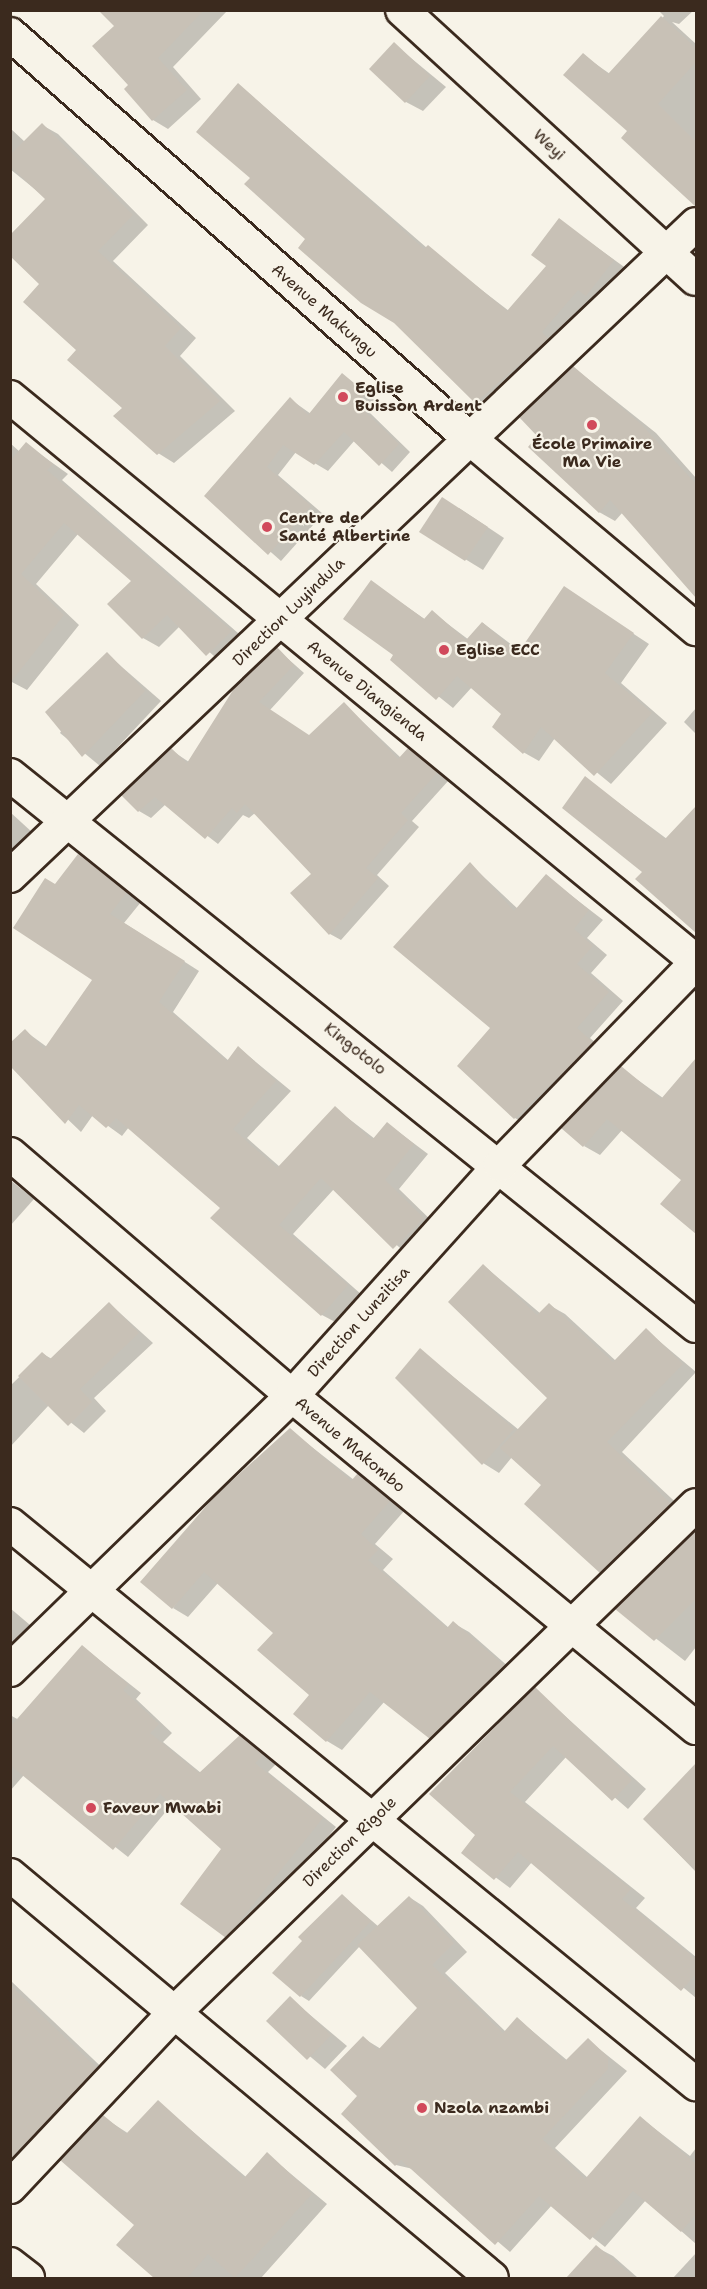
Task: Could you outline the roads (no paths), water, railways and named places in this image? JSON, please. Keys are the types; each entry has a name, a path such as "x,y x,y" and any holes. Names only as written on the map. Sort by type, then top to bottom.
{"street":[{"name":"Weyi","path":"402,10 696,279"},
{"name":"Avenue Makungu","path":"10,34 469,438 696,629"},
{"name":"Direction Luyindula","path":"10,876 66,821 282,621 469,438 696,224"},
{"name":"Avenue Diangienda","path":"10,397 696,962"},
{"name":"Kingotolo","path":"10,775 500,1165 696,1326"},
{"name":"Direction Lunzitisa","path":"10,1670 292,1396 500,1165 696,962"},
{"name":"Avenue Makombo","path":"10,1154 292,1396 572,1630 696,1728"},
{"name":"Direction Rigole","path":"10,2187 174,2013 572,1630 696,1505"},
{"path":"10,1524 91,1593 696,2084"},
{"path":"10,1875 492,2278"},
{"path":"10,2264 28,2278"}],"place":[{"name":"Eglise Buisson Ardent","path":"343,397"},
{"name":"École Primaire Ma Vie","path":"592,425"},
{"name":"Centre de Santé Albertine","path":"267,527"},
{"name":"Eglise ECC","path":"444,650"},
{"name":"Faveur Mwabi","path":"91,1808"},
{"name":"Nzola nzambi","path":"422,2108"}]}
